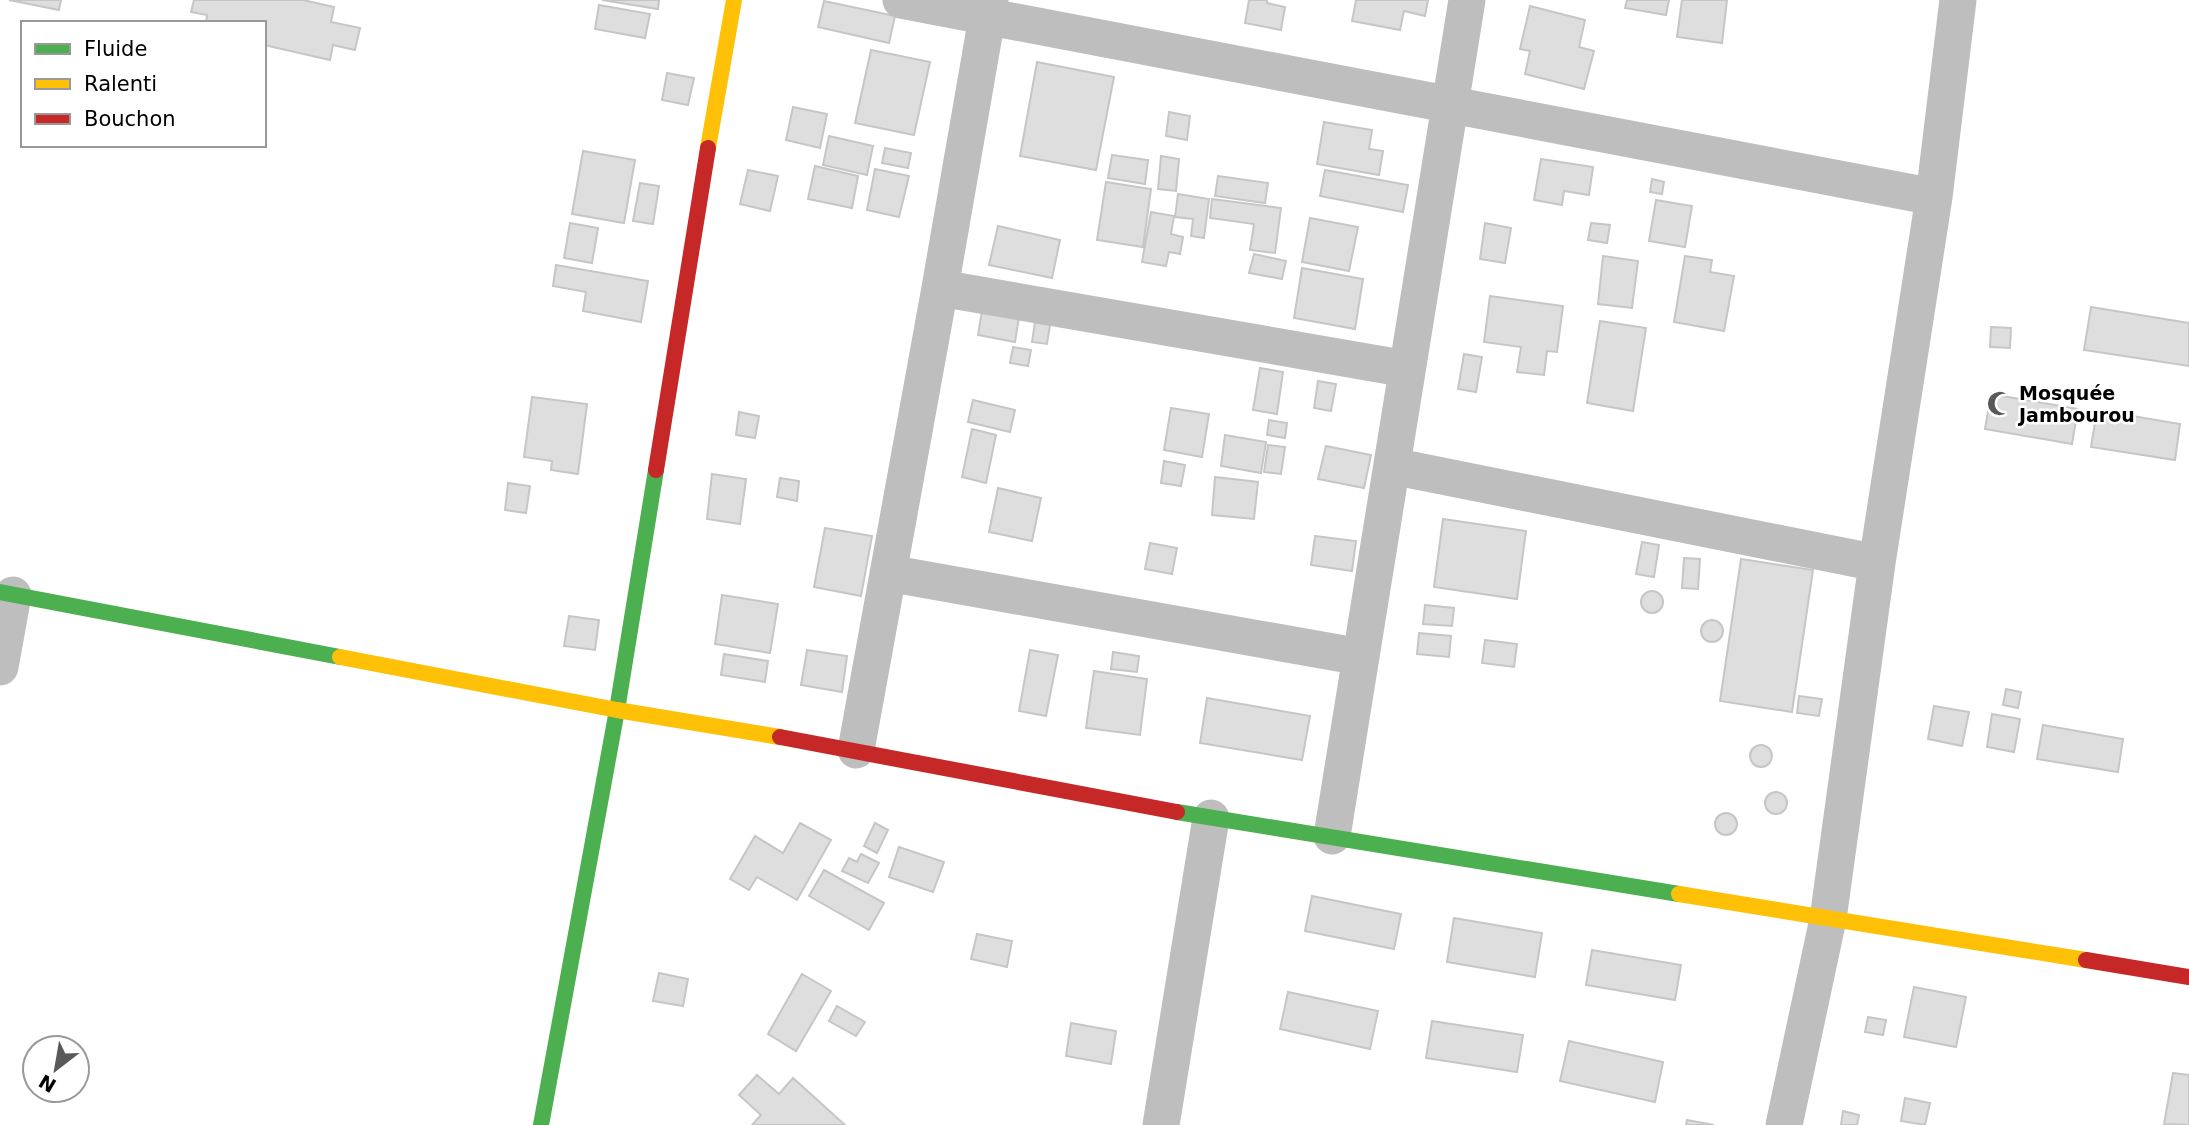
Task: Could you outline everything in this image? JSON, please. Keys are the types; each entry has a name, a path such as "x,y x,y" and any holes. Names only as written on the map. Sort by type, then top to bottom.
{"street":[{"path":"541,1125 617,710 734,0"},
{"path":"901,0 988,8 1450,105 1934,197"},
{"path":"1332,836 1467,0"},
{"path":"1784,1125 1828,919 1877,563 1934,197 1958,0"},
{"path":"856,750 988,8"},
{"path":"940,288 1407,369"},
{"path":"1392,466 1877,563"},
{"path":"888,573 1361,657"},
{"path":"0,667 6,593 617,710 856,750 1211,818 2189,977"},
{"path":"1161,1125 1211,818"}],"building":[{"path":"9,0 61,0 59,10"},
{"path":"194,0 303,0 334,7 331,22 360,28 355,50 333,45 330,60 266,45 266,21 206,21 207,15 191,12"},
{"path":"602,0 659,0 658,9"},
{"path":"1249,0 1267,0 1267,3 1285,7 1281,30 1245,23"},
{"path":"1356,0 1428,0 1425,16 1404,11 1400,30 1352,21"},
{"path":"1627,0 1669,0 1666,15 1625,8"},
{"path":"1682,0 1727,0 1722,43 1677,37"},
{"path":"824,1 895,16 889,43 818,27"},
{"path":"599,5 650,14 645,38 595,29"},
{"path":"1530,6 1585,20 1579,47 1594,51 1584,89 1525,74 1530,51 1520,49"},
{"path":"871,50 930,62 914,135 855,123"},
{"path":"1037,62 1114,77 1096,170 1020,156"},
{"path":"667,73 694,78 688,105 662,100"},
{"path":"793,107 827,114 820,148 786,140"},
{"path":"1169,112 1190,116 1187,140 1166,136"},
{"path":"1324,122 1372,130 1369,149 1383,151 1379,175 1317,164"},
{"path":"829,136 873,146 867,175 823,165"},
{"path":"885,148 911,153 908,168 882,163"},
{"path":"583,151 635,160 624,223 572,214"},
{"path":"1112,155 1148,160 1145,184 1108,178"},
{"path":"1161,156 1179,159 1176,191 1158,189"},
{"path":"1541,159 1593,167 1589,195 1564,191 1562,205 1534,200"},
{"path":"815,166 858,176 852,208 808,199"},
{"path":"875,169 909,176 899,217 867,210"},
{"path":"748,170 778,176 770,211 740,204"},
{"path":"1325,170 1408,185 1403,212 1320,196"},
{"path":"1218,176 1268,183 1265,203 1215,196"},
{"path":"1652,179 1664,182 1662,194 1650,192"},
{"path":"1106,182 1151,189 1143,247 1097,240"},
{"path":"640,183 659,186 653,224 633,221"},
{"path":"1178,194 1209,199 1204,238 1191,236 1193,219 1175,217"},
{"path":"1212,199 1281,208 1275,253 1250,250 1254,224 1210,218"},
{"path":"1656,200 1692,206 1685,247 1649,241"},
{"path":"1151,212 1174,216 1171,234 1183,237 1180,254 1169,252 1166,266 1142,262"},
{"path":"1310,218 1358,227 1349,271 1302,262"},
{"path":"570,223 598,228 592,263 564,258"},
{"path":"1485,223 1511,228 1505,263 1480,259"},
{"path":"1591,223 1610,225 1607,243 1588,240"},
{"path":"998,226 1060,240 1052,278 989,265"},
{"path":"1254,254 1286,261 1282,279 1249,273"},
{"path":"1603,256 1638,261 1632,308 1598,304"},
{"path":"1685,256 1712,260 1710,272 1734,276 1724,331 1674,322"},
{"path":"556,265 648,281 641,322 583,311 586,292 553,286"},
{"path":"1302,268 1363,279 1355,329 1294,318"},
{"path":"1490,296 1563,306 1557,352 1547,351 1544,375 1517,372 1521,347 1484,342"},
{"path":"2091,307 2189,323 2189,366 2084,350"},
{"path":"982,311 1019,317 1015,342 978,335"},
{"path":"1600,321 1646,328 1633,411 1587,403"},
{"path":"1035,322 1050,325 1047,344 1032,342"},
{"path":"1991,327 2011,328 2010,348 1990,347"},
{"path":"1013,347 1031,350 1028,366 1010,363"},
{"path":"1464,354 1482,357 1476,392 1458,389"},
{"path":"1260,368 1283,372 1277,414 1253,410"},
{"path":"1318,381 1336,384 1331,411 1314,408"},
{"path":"1991,394 2078,409 2072,444 1985,429"},
{"path":"532,397 587,404 578,474 551,470 552,461 524,457"},
{"path":"973,400 1015,410 1010,432 968,422"},
{"path":"1171,408 1209,414 1202,457 1164,450"},
{"path":"2097,410 2180,424 2175,460 2091,447"},
{"path":"739,412 759,416 755,438 736,435"},
{"path":"1269,420 1287,423 1285,438 1267,435"},
{"path":"972,429 996,435 986,483 962,477"},
{"path":"1225,435 1266,442 1261,473 1221,466"},
{"path":"1268,445 1285,447 1281,474 1264,472"},
{"path":"1326,446 1371,455 1364,488 1318,479"},
{"path":"1164,461 1185,465 1181,486 1161,483"},
{"path":"712,474 746,479 740,524 707,519"},
{"path":"1215,477 1258,482 1254,519 1212,515"},
{"path":"780,478 799,481 797,501 777,497"},
{"path":"508,483 530,486 526,513 505,510"},
{"path":"998,488 1041,498 1032,541 989,532"},
{"path":"1443,519 1526,531 1517,599 1434,587"},
{"path":"825,528 872,536 861,596 814,587"},
{"path":"1315,536 1356,541 1352,571 1311,565"},
{"path":"1642,542 1659,545 1654,577 1636,574"},
{"path":"1150,543 1177,548 1172,574 1145,569"},
{"path":"1684,558 1700,559 1698,589 1682,588"},
{"path":"1741,559 1813,570 1792,712 1720,701"},
{"path":"1652,591 1660,594 1663,602 1660,610 1652,613 1644,610 1641,602 1644,594"},
{"path":"722,595 778,604 770,653 715,644"},
{"path":"1425,605 1454,608 1452,626 1423,624"},
{"path":"569,616 599,620 595,650 564,646"},
{"path":"1712,620 1720,623 1723,631 1720,639 1712,642 1704,639 1701,631 1704,623"},
{"path":"1419,633 1451,636 1449,657 1417,654"},
{"path":"1485,640 1517,644 1514,667 1482,663"},
{"path":"807,650 847,656 842,692 801,685"},
{"path":"1030,650 1058,655 1046,716 1019,711"},
{"path":"1113,652 1139,656 1137,672 1111,669"},
{"path":"724,654 768,661 765,682 721,675"},
{"path":"1094,671 1147,679 1140,735 1086,728"},
{"path":"2006,689 2021,692 2018,708 2003,705"},
{"path":"1799,696 1822,699 1819,716 1797,713"},
{"path":"1207,698 1310,716 1302,760 1200,743"},
{"path":"1934,706 1969,712 1962,746 1928,739"},
{"path":"1992,714 2020,719 2014,752 1987,747"},
{"path":"2043,725 2123,739 2118,772 2037,759"},
{"path":"1761,745 1771,752 1772,756 1765,766 1761,767 1751,760 1750,756 1757,746"},
{"path":"1776,792 1784,795 1787,803 1784,811 1776,814 1768,811 1765,803 1768,795"},
{"path":"1726,813 1736,820 1737,824 1730,834 1726,835 1716,828 1715,824 1722,814"},
{"path":"800,823 831,840 797,900 757,877 749,890 730,879 755,836 783,853"},
{"path":"875,823 888,830 877,853 864,846"},
{"path":"899,847 944,862 933,892 889,877"},
{"path":"861,854 879,863 868,883 842,871 849,858 857,862"},
{"path":"824,870 884,903 869,930 809,896"},
{"path":"1312,896 1401,914 1394,949 1305,931"},
{"path":"1454,918 1542,933 1535,977 1447,962"},
{"path":"977,934 1012,941 1007,967 971,959"},
{"path":"1592,950 1681,965 1675,1000 1586,985"},
{"path":"659,973 688,979 683,1006 653,1001"},
{"path":"802,974 831,991 796,1051 768,1034"},
{"path":"1914,987 1966,997 1956,1047 1904,1037"},
{"path":"1288,992 1378,1011 1370,1049 1280,1029"},
{"path":"837,1006 865,1022 856,1036 829,1021"},
{"path":"1868,1017 1886,1020 1883,1035 1865,1032"},
{"path":"1432,1021 1523,1035 1517,1072 1426,1058"},
{"path":"1071,1023 1116,1031 1111,1064 1066,1056"},
{"path":"1569,1041 1663,1062 1655,1102 1560,1081"},
{"path":"2173,1073 2189,1075 2189,1125 2164,1124"},
{"path":"757,1075 779,1094 793,1078 845,1125 752,1125 761,1115 739,1095"},
{"path":"1905,1098 1930,1103 1925,1125 1901,1121"},
{"path":"1843,1111 1859,1115 1857,1125 1841,1125"},
{"path":"1687,1120 1714,1125 1686,1125"}],"traffic: fast":[{"path":"541,1125 617,710 656,470"},
{"path":"0,592 340,657"},
{"path":"1177,812 1679,894"}],"traffic: slow":[{"path":"708,148 734,0"},
{"path":"340,657 617,710 780,737"},
{"path":"1679,894 2086,960"}],"traffic: jam":[{"path":"656,470 708,148"},
{"path":"780,737 1177,812"},
{"path":"2086,960 2189,977"}],"place":[{"name":"Mosquée Jambourou","path":"1999,404"}]}
